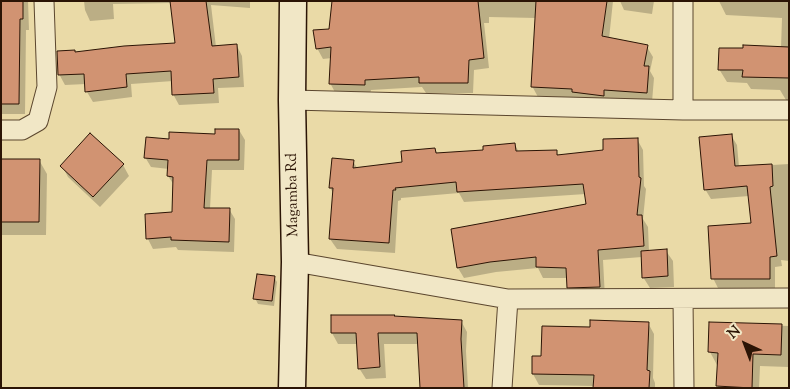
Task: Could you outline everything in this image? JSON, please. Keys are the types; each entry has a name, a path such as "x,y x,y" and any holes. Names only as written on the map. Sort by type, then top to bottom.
{"street":[{"path":"1,130 22,130 38,121 47,87 44,1"},
{"name":"Magamba Rd","path":"292,388 295,262 292,100 293,1"},
{"path":"683,1 683,110"},
{"path":"292,100 683,110 789,110"},
{"path":"295,262 508,299 789,298"},
{"path":"683,298 684,388"},
{"path":"502,388 508,299"}],"building":[{"path":"1,1 23,1 23,19 20,19 19,104 1,104"},
{"path":"170,1 206,1 212,46 237,44 239,77 213,79 214,93 172,95 171,71 126,74 127,87 85,92 84,74 58,75 57,51 75,50 75,52 124,46 175,43"},
{"path":"332,1 478,1 484,58 469,60 468,83 419,83 419,77 365,80 365,85 329,84 331,47 316,49 313,30 329,29"},
{"path":"536,1 607,1 602,36 648,45 644,66 649,66 647,93 604,90 604,96 572,92 572,89 531,87"},
{"path":"743,45 789,47 789,78 742,77 743,70 718,70 719,48 743,48"},
{"path":"215,129 239,129 239,160 207,160 204,208 230,208 229,242 171,240 171,237 146,239 145,214 172,212 173,177 167,176 168,160 144,158 146,137 169,139 169,132 215,134"},
{"path":"90,133 124,164 93,197 60,166"},
{"path":"732,134 735,166 772,164 773,186 770,187 777,256 770,257 770,279 711,279 708,226 751,223 747,186 704,190 699,137"},
{"path":"638,138 639,177 641,178 637,215 642,215 644,246 598,250 600,287 567,288 566,268 536,267 536,257 457,268 451,229 586,204 583,184 457,192 456,182 395,188 396,190 393,190 389,243 329,239 333,188 329,188 332,158 354,160 353,168 402,162 401,151 435,148 436,153 483,150 483,146 515,143 516,151 557,150 557,155 603,150 603,139"},
{"path":"1,159 40,159 39,222 1,222"},
{"path":"667,249 668,276 642,278 641,251"},
{"path":"257,274 275,276 272,301 253,299"},
{"path":"331,315 395,315 462,320 461,339 464,388 420,388 417,333 378,333 380,367 358,369 356,333 331,333"},
{"path":"590,320 649,322 647,370 650,371 649,388 593,388 594,375 532,374 532,356 541,356 542,326 590,327"},
{"path":"709,322 782,324 781,355 753,354 752,388 716,386 718,353 708,352"}]}
